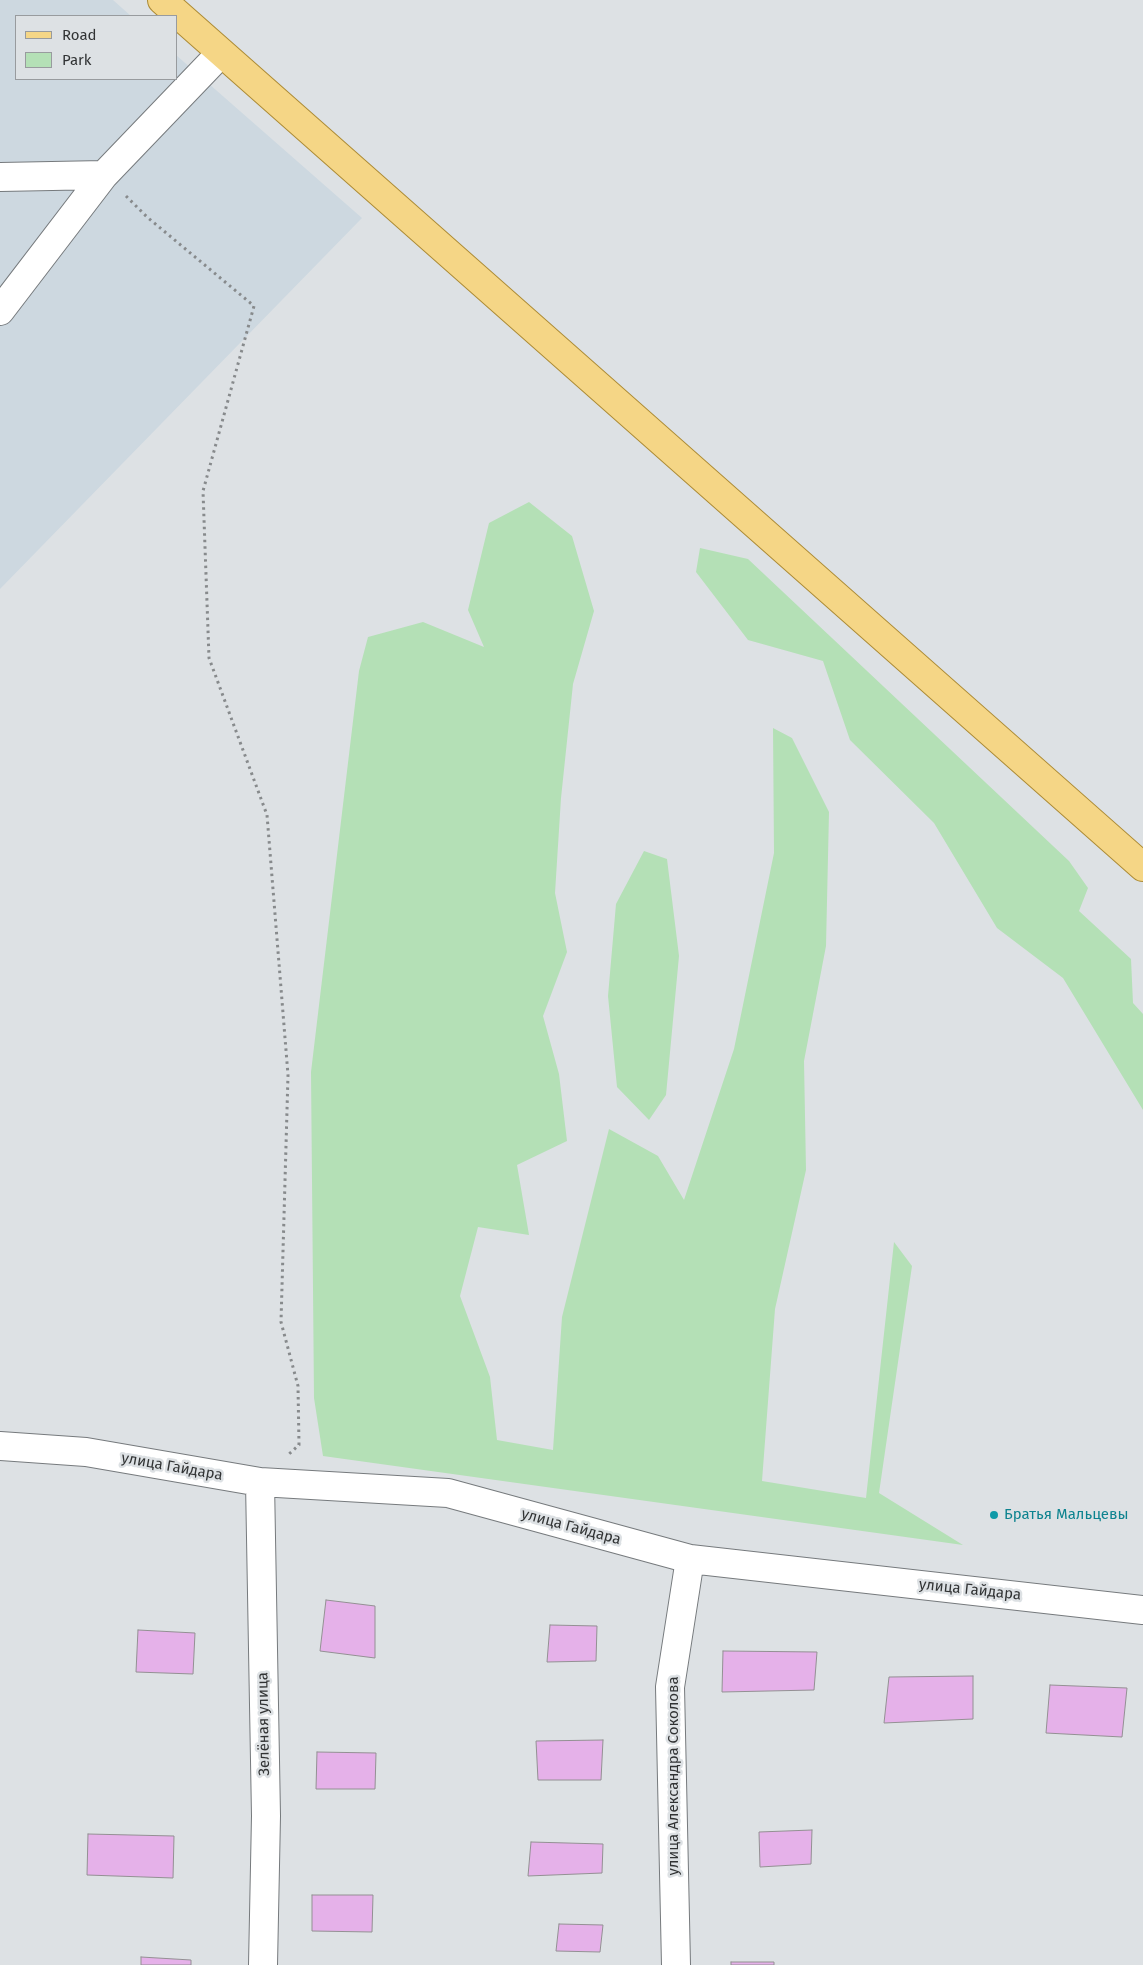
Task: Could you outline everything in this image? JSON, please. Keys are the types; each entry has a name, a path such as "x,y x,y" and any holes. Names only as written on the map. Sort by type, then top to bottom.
{"main road":[{"path":"162,0 1143,867"}],"street":[{"path":"0,311 104,175 222,53"},
{"path":"0,177 104,175"},
{"path":"0,1427 29,1448"},
{"name":"улица Гайдара","path":"0,1446 86,1452 260,1482 448,1493 690,1559 1143,1610"},
{"name":"Зелёная улица","path":"260,1482 266,1816 263,1965"},
{"name":"улица Александра Соколова","path":"676,1965 670,1687 690,1559"}],"path":[{"path":"104,175 147,217 254,306 202,491 210,658 267,815 288,1076 281,1322 298,1386 299,1445 260,1482"}],"shaded area":[{"path":"0,0 113,0 130,15 15,15 15,80 178,80 178,57 362,218 0,589"}],"green space":[{"path":"529,502 572,536 594,611 573,684 561,798 555,893 567,952 543,1016 559,1074 567,1141 517,1165 529,1235 478,1227 460,1296 490,1377 497,1440 553,1450 562,1317 609,1129 658,1156 684,1200 734,1049 774,853 773,728 792,738 829,812 826,946 804,1061 806,1170 775,1309 762,1481 866,1498 894,1242 912,1266 879,1493 963,1545 323,1456 314,1398 311,1072 359,671 368,637 423,622 484,647 468,610 489,523"},
{"path":"700,548 748,559 1069,861 1088,888 1079,911 1131,959 1133,1003 1143,1014 1143,1110 1063,978 997,928 934,823 850,740 823,661 748,640 696,572"},
{"path":"644,851 667,859 679,956 666,1095 649,1120 617,1087 608,996 616,904"}],"building":[{"path":"326,1600 375,1606 375,1658 320,1651"},
{"path":"550,1625 597,1626 596,1661 547,1662"},
{"path":"138,1630 195,1633 193,1674 136,1672"},
{"path":"723,1651 817,1652 814,1690 722,1692"},
{"path":"973,1676 973,1719 884,1723 889,1677"},
{"path":"1050,1685 1127,1688 1122,1737 1046,1733"},
{"path":"603,1740 601,1780 538,1780 536,1741"},
{"path":"317,1752 376,1753 375,1789 316,1789"},
{"path":"812,1830 811,1864 760,1867 759,1832"},
{"path":"88,1834 174,1836 173,1878 87,1875"},
{"path":"531,1842 603,1844 602,1873 528,1876"},
{"path":"312,1895 373,1895 372,1932 312,1931"},
{"path":"559,1924 603,1925 600,1952 556,1951"},
{"path":"141,1957 191,1960 191,1965 141,1965"},
{"path":"731,1962 774,1962 774,1965 731,1965"}],"place":[{"name":"Братья Мальцевы","path":"994,1515"}]}
